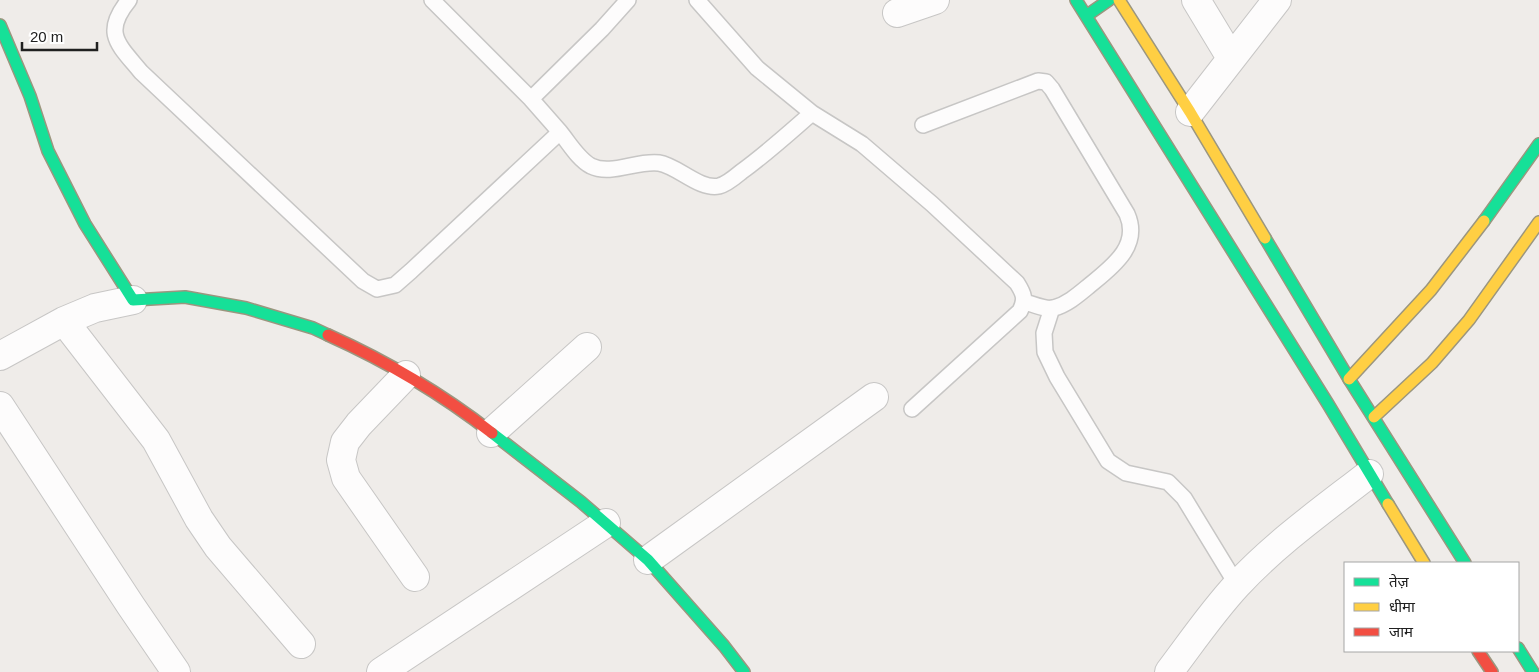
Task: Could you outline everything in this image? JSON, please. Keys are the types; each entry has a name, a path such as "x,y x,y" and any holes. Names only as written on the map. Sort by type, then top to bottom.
{"main road":[{"path":"1076,0 1343,429 1423,562"},
{"path":"1086,16 1109,0"},
{"path":"1119,0 1190,112 1349,378 1464,562"},
{"path":"0,25 30,96 48,151 85,224 133,300 186,297 246,308 313,328 351,345 406,375 453,405 606,523 648,560 718,638 744,672"},
{"path":"1349,378 1431,290 1539,144"},
{"path":"1374,418 1432,363 1469,320 1539,222"},
{"path":"1479,652 1492,672"}],"street":[{"path":"897,12 935,0"},
{"path":"1196,0 1231,58"},
{"path":"1190,112 1277,0"},
{"path":"0,356 64,321 95,308 133,300"},
{"path":"64,321 156,440 199,520 218,547 301,644"},
{"path":"490,433 587,348"},
{"path":"406,375 359,424 345,442 341,460 346,478 415,578"},
{"path":"648,560 874,397"},
{"path":"0,406 176,672"},
{"path":"1169,672 1203,626 1237,585 1296,531 1369,474"},
{"path":"381,672 606,523"}],"lane":[{"path":"129,0 118,14 114,33 121,48 141,72 362,281 377,289 394,285 411,271 560,132"},
{"path":"432,0 531,98 582,159 591,166 603,170 643,163 657,163 667,165 708,187 720,186 761,158 812,113"},
{"path":"531,98 602,29 628,0"},
{"path":"697,0 757,68 812,113 862,144 932,204 1017,283 1024,295 1024,302 1020,311 912,409"},
{"path":"923,125 1038,81 1046,82 1052,89 1131,223 1131,233 1123,255 1113,267 1069,302 1052,308 1024,302"},
{"path":"1052,308 1044,333 1045,352 1057,377 1108,462 1126,473 1168,482 1184,498 1237,585"}],"traffic: fast":[{"path":"1076,0 1328,404 1388,504"},
{"path":"1086,16 1109,0"},
{"path":"0,25 30,96 48,151 85,224 133,300 185,297 246,308 313,328 328,335"},
{"path":"1484,221 1539,144"},
{"path":"1265,238 1349,379 1464,562"},
{"path":"492,433 581,502 648,560 724,646 744,672"},
{"path":"1519,650 1533,672"}],"traffic: slow":[{"path":"1119,0 1190,112 1265,238"},
{"path":"1349,379 1431,290 1484,221"},
{"path":"1374,417 1432,363 1469,320 1539,222"},
{"path":"1388,504 1423,562"}],"traffic: jam":[{"path":"328,335 413,379 492,433"},
{"path":"1479,652 1492,672"}]}
